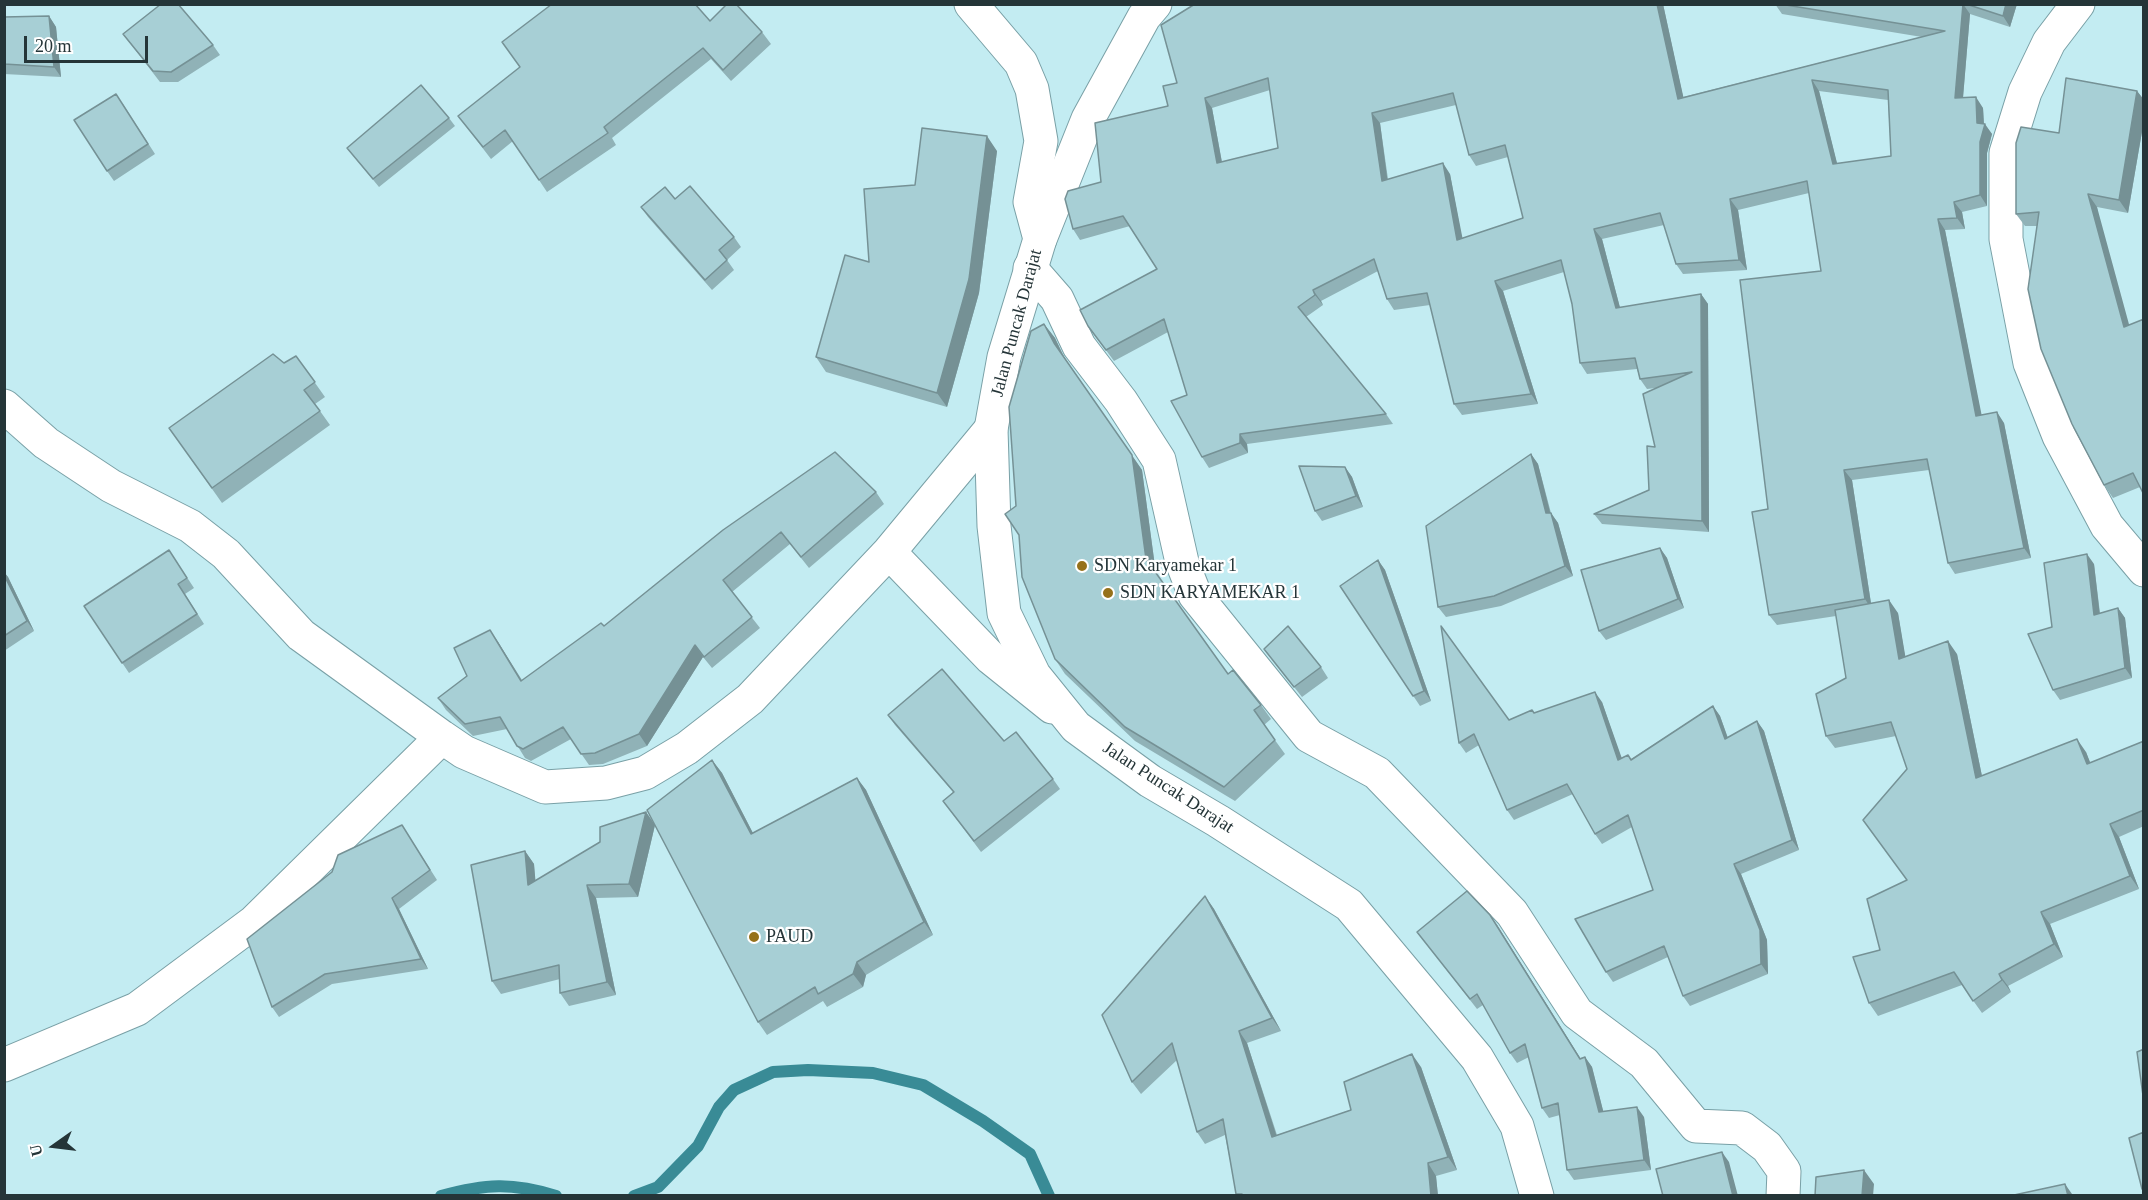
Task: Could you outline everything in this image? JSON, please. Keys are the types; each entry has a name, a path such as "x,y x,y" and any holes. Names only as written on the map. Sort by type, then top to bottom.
{"street":[{"path":"971,4 1021,63 1032,89 1041,141 1030,202 1035,253 1079,346 1121,401 1159,460 1182,562 1195,595 1309,736 1377,773 1512,913 1577,1013 1644,1064 1696,1126 1742,1128 1767,1148 1784,1171 1783,1196"},
{"name":"Jalan Puncak Darajat","path":"1155,4 1144,17 1088,119 1035,253 1004,357 991,429 994,526 1004,613 1034,675 1076,727 1150,781 1350,905 1478,1058 1517,1126 1538,1196"},
{"path":"2078,4 2044,51 2025,92 2006,153 2006,239 2030,363 2059,436 2107,526 2144,570"},
{"path":"4,406 46,444 111,486 190,526 226,554 301,634 442,737 464,752 545,787 606,783 645,773 687,748 750,699 889,552 991,429"},
{"path":"889,552 991,658 1076,727"},
{"path":"4,1065 137,1009 254,922 442,737"}],"building":[{"path":"161,4 178,4 213,45 171,72 153,71 123,34"},
{"path":"552,4 695,4 710,21 727,4 736,4 762,32 723,70 703,48 604,127 608,133 539,180 505,130 483,147 458,116 520,67 502,42"},
{"path":"1195,4 1657,4 1678,99 1945,31 1780,4 1963,4 1955,98 1976,97 1977,123 1985,124 1980,142 1980,195 1954,202 1957,218 1938,219 1976,416 1997,412 2024,548 1948,563 1927,459 1844,470 1865,599 1769,615 1752,512 1768,509 1740,280 1821,271 1807,181 1730,199 1739,260 1676,264 1660,213 1594,229 1616,308 1701,294 1702,521 1594,514 1649,490 1647,446 1655,447 1643,394 1692,372 1640,379 1635,358 1580,363 1572,304 1561,260 1495,281 1531,394 1454,404 1427,293 1387,299 1374,259 1313,290 1315,295 1298,307 1386,414 1240,434 1240,443 1202,457 1171,401 1187,395 1164,319 1106,350 1088,326 1080,310 1157,269 1123,216 1073,229 1065,199 1068,191 1101,182 1095,123 1168,106 1163,86 1177,83 1161,25","holes":["1268,78 1278,148 1217,163 1205,98","1812,80 1888,90 1891,156 1833,164","1453,93 1469,155 1505,145 1523,218 1457,240 1443,163 1382,181 1372,113"]},
{"path":"1966,4 2006,4 2003,16"},
{"path":"49,16 54,67 4,64 4,17"},
{"path":"2066,78 2137,91 2119,200 2088,194 2124,327 2144,319 2144,495 2133,473 2104,485 2072,424 2041,349 2028,289 2039,212 2016,214 2016,143 2021,127 2059,133"},
{"path":"421,85 449,118 373,179 347,148"},
{"path":"116,94 148,144 107,171 74,120"},
{"path":"922,128 987,136 969,279 937,393 816,357 845,255 869,262 864,189 915,185"},
{"path":"690,186 734,237 719,250 727,260 705,280 641,207 665,187 675,199"},
{"name":"SDN KARYAMEKAR 1","path":"1044,324 1054,343 1132,455 1146,559 1228,674 1233,670 1261,705 1254,710 1275,740 1224,787 1125,727 1055,659 1022,577 1019,535 1005,514 1016,506 1009,407 1031,331"},
{"path":"273,354 284,363 296,356 315,382 304,390 320,411 212,488 169,428"},
{"path":"835,452 876,492 801,557 781,532 723,580 752,617 704,657 695,645 639,734 595,753 581,754 563,727 523,749 517,746 500,717 465,724 438,698 467,676 454,648 490,630 521,681 601,623 604,626 723,530"},
{"path":"1531,454 1546,513 1551,513 1565,566 1494,596 1438,607 1426,526"},
{"path":"1299,466 1345,467 1356,496 1315,511"},
{"path":"1660,548 1678,599 1599,631 1581,570"},
{"path":"169,550 187,578 178,584 197,614 122,663 84,606"},
{"path":"2087,554 2094,615 2118,608 2125,668 2053,690 2028,634 2052,627 2044,563"},
{"path":"1378,560 1424,691 1413,696 1340,586"},
{"path":"4,575 27,621 4,636"},
{"path":"1889,600 1899,659 1948,641 1976,778 2077,739 2087,764 2144,741 2144,810 2110,824 2130,876 2041,912 2054,944 1999,974 2002,980 1973,1001 1954,972 1869,1003 1853,957 1880,950 1867,899 1907,880 1863,820 1907,769 1891,722 1826,736 1816,694 1846,678 1835,610"},
{"path":"1288,626 1321,667 1294,687 1264,649"},
{"path":"1441,626 1509,720 1532,710 1534,713 1595,692 1618,760 1628,755 1631,760 1713,706 1725,739 1757,721 1792,840 1734,864 1760,930 1761,964 1683,996 1664,946 1606,972 1575,919 1653,890 1628,815 1595,834 1567,784 1507,810 1474,734 1459,743"},
{"path":"942,669 1004,741 1016,732 1053,779 974,841 943,801 954,792 888,715"},
{"name":"PAUD","path":"712,760 751,834 857,778 924,922 857,962 853,974 818,994 815,987 758,1022 647,810"},
{"path":"646,812 629,884 587,885 607,982 560,993 559,965 492,981 471,865 525,851 528,885 600,842 600,827"},
{"path":"402,825 430,870 392,898 421,959 325,974 272,1007 247,939 332,872 338,855"},
{"path":"1467,891 1490,915 1580,1059 1585,1057 1599,1112 1637,1107 1644,1160 1567,1170 1558,1103 1542,1108 1525,1044 1510,1053 1477,994 1470,999 1417,932"},
{"path":"1205,896 1272,1018 1239,1031 1272,1137 1351,1110 1344,1082 1412,1054 1448,1157 1428,1163 1431,1196 1242,1196 1242,1194 1236,1194 1223,1119 1197,1132 1172,1043 1132,1082 1102,1015"},
{"path":"2144,1049 2144,1103 2137,1052"},
{"path":"2144,1132 2144,1189 2142,1189 2129,1138"},
{"path":"1722,1152 1733,1196 1663,1196 1656,1169"},
{"path":"1864,1170 1862,1196 1815,1196 1816,1177"},
{"path":"2065,1184 2068,1196 2014,1196 2014,1195"}],"waterway":[{"path":"634,1196 658,1187 698,1146 719,1107 734,1090 773,1072 808,1070 873,1073 923,1085 983,1121 1030,1154 1049,1196"},
{"path":"441,1196 498,1186 526,1188 556,1196"}],"place":[{"name":"SDN Karyamekar 1","path":"1082,566"},
{"name":"SDN KARYAMEKAR 1","path":"1108,593"},
{"name":"PAUD","path":"754,937"}]}
